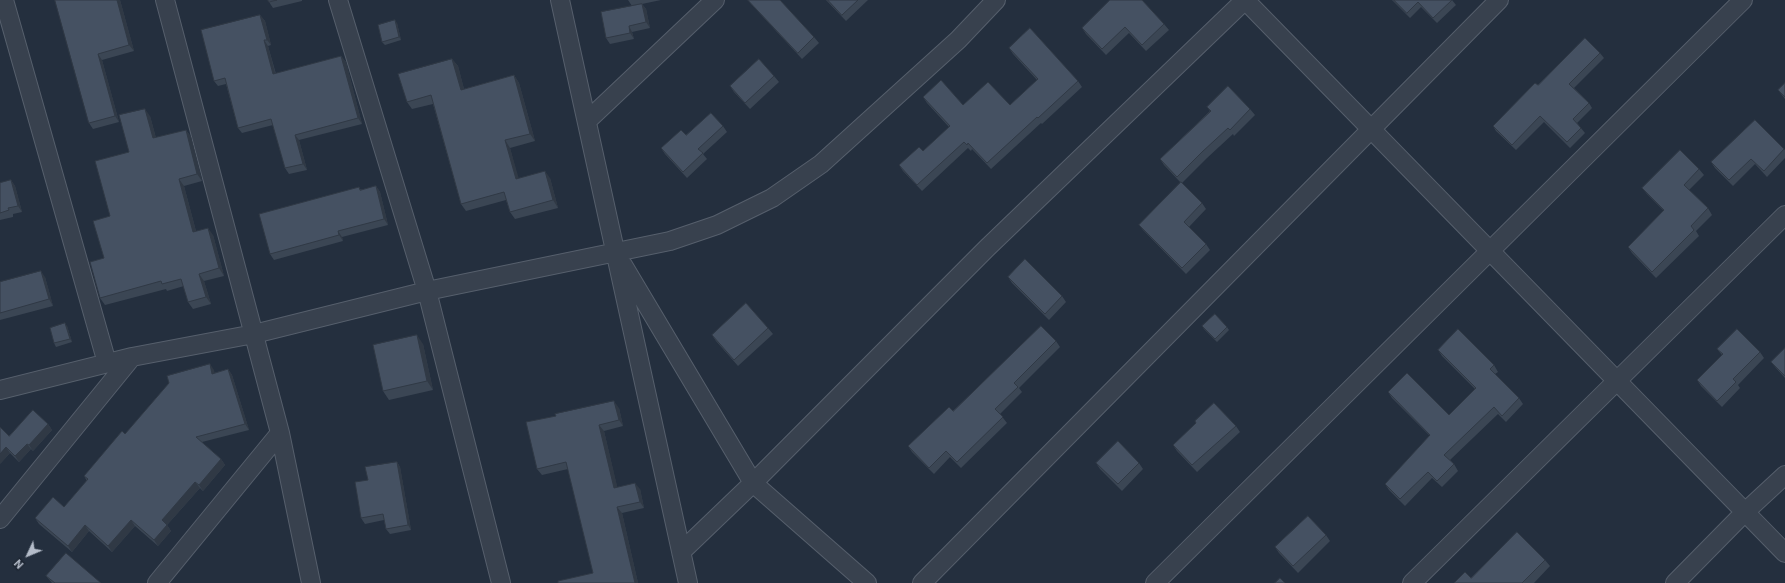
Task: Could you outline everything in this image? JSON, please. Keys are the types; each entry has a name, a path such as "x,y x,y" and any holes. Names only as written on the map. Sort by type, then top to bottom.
{"street":[{"path":"4,0 107,363"},
{"path":"165,0 280,433 311,583"},
{"path":"338,0 427,291 501,583"},
{"path":"560,0 688,583"},
{"path":"587,121 715,0"},
{"path":"0,390 132,357 254,334 427,291 670,241 717,225 772,198 821,164 958,40 996,0"},
{"path":"681,552 753,483 987,248 1245,0 1785,552"},
{"path":"922,583 1499,0"},
{"path":"1155,583 1743,0"},
{"path":"1412,583 1616,380 1785,215"},
{"path":"616,252 753,483 867,583"},
{"path":"0,519 132,357"},
{"path":"157,583 280,433"},
{"path":"1675,583 1785,475"}],"building":[{"path":"55,0 117,0 129,45 98,54 115,116 89,123"},
{"path":"748,0 780,0 814,37 798,53"},
{"path":"828,0 858,0 842,15"},
{"path":"1110,0 1142,0 1164,24 1142,45 1125,27 1102,49 1082,28"},
{"path":"1394,0 1452,0 1433,18 1418,2 1407,13"},
{"path":"642,4 646,22 629,26 630,33 606,38 601,12"},
{"path":"260,15 267,40 264,40 273,74 341,56 358,118 295,135 303,164 285,168 271,119 238,128 225,78 214,81 201,30"},
{"path":"395,20 399,37 382,42 378,25"},
{"path":"1030,28 1078,81 987,163 968,143 967,145 964,142 917,185 899,165 919,147 923,151 950,126 923,97 941,80 963,105 988,82 1010,105 1038,79 1009,48"},
{"path":"1585,38 1600,53 1569,84 1589,103 1573,119 1581,128 1567,142 1540,116 1512,145 1493,126 1535,83 1538,85"},
{"path":"452,59 461,90 514,75 530,134 505,140 516,179 545,171 553,200 510,212 504,192 461,204 431,95 407,102 398,74"},
{"path":"759,59 774,76 745,103 730,86"},
{"path":"1785,83 1785,97 1778,90"},
{"path":"1228,86 1250,109 1230,130 1228,128 1177,177 1160,159 1211,111 1207,107"},
{"path":"145,109 153,138 186,130 197,174 179,179 193,232 208,228 219,268 199,274 206,297 188,302 181,279 162,284 161,281 100,298 90,262 104,258 93,221 110,216 95,161 129,152 119,115"},
{"path":"711,113 723,126 698,149 703,153 683,172 661,148 681,130 686,135"},
{"path":"1755,120 1784,149 1764,171 1751,159 1729,180 1711,162"},
{"path":"1680,150 1699,169 1684,185 1708,208 1691,226 1694,230 1652,272 1628,247 1664,210 1642,188"},
{"path":"11,180 18,206 8,208 9,210 0,213 0,183"},
{"path":"1181,182 1202,203 1184,222 1206,244 1182,268 1139,225"},
{"path":"376,186 384,219 338,231 339,235 270,254 259,214 359,187 360,190"},
{"path":"1025,259 1062,296 1045,314 1008,277"},
{"path":"41,271 49,299 0,313 0,282"},
{"path":"746,303 768,328 734,360 712,335"},
{"path":"1215,314 1227,327 1215,339 1202,326"},
{"path":"65,323 70,339 54,343 50,328"},
{"path":"1041,326 1056,341 1014,383 1018,387 995,409 1003,417 957,462 946,451 929,468 908,446 949,407 953,411"},
{"path":"1458,329 1494,365 1490,369 1519,398 1502,416 1494,407 1444,455 1454,464 1437,481 1428,472 1400,499 1385,484 1430,435 1388,392 1407,373 1449,415 1476,388 1438,350"},
{"path":"1737,329 1760,352 1733,379 1736,382 1717,401 1697,380 1723,354 1717,349"},
{"path":"417,335 427,381 383,391 373,345"},
{"path":"1785,348 1785,376 1771,362"},
{"path":"210,364 212,374 228,369 245,424 196,437 221,459 199,485 195,482 162,520 167,525 154,540 131,520 108,546 85,525 68,546 35,518 53,497 64,507 88,479 84,476 122,431 125,434 169,383 167,376"},
{"path":"614,401 619,420 599,425 614,488 635,483 640,502 617,507 635,583 558,583 558,581 593,573 566,462 537,469 526,422"},
{"path":"1214,403 1236,426 1192,465 1173,445"},
{"path":"33,410 48,424 29,445 27,444 15,456 6,447 0,454 0,427 9,436"},
{"path":"1118,441 1139,463 1118,484 1096,463"},
{"path":"397,462 408,525 386,529 383,514 361,518 355,482 368,480 365,467"},
{"path":"1308,516 1326,535 1293,566 1275,547"},
{"path":"1517,532 1545,560 1522,583 1454,583 1465,572 1471,578"},
{"path":"66,553 101,583 55,583 46,576"},
{"path":"1280,578 1285,583 1275,583"}]}
